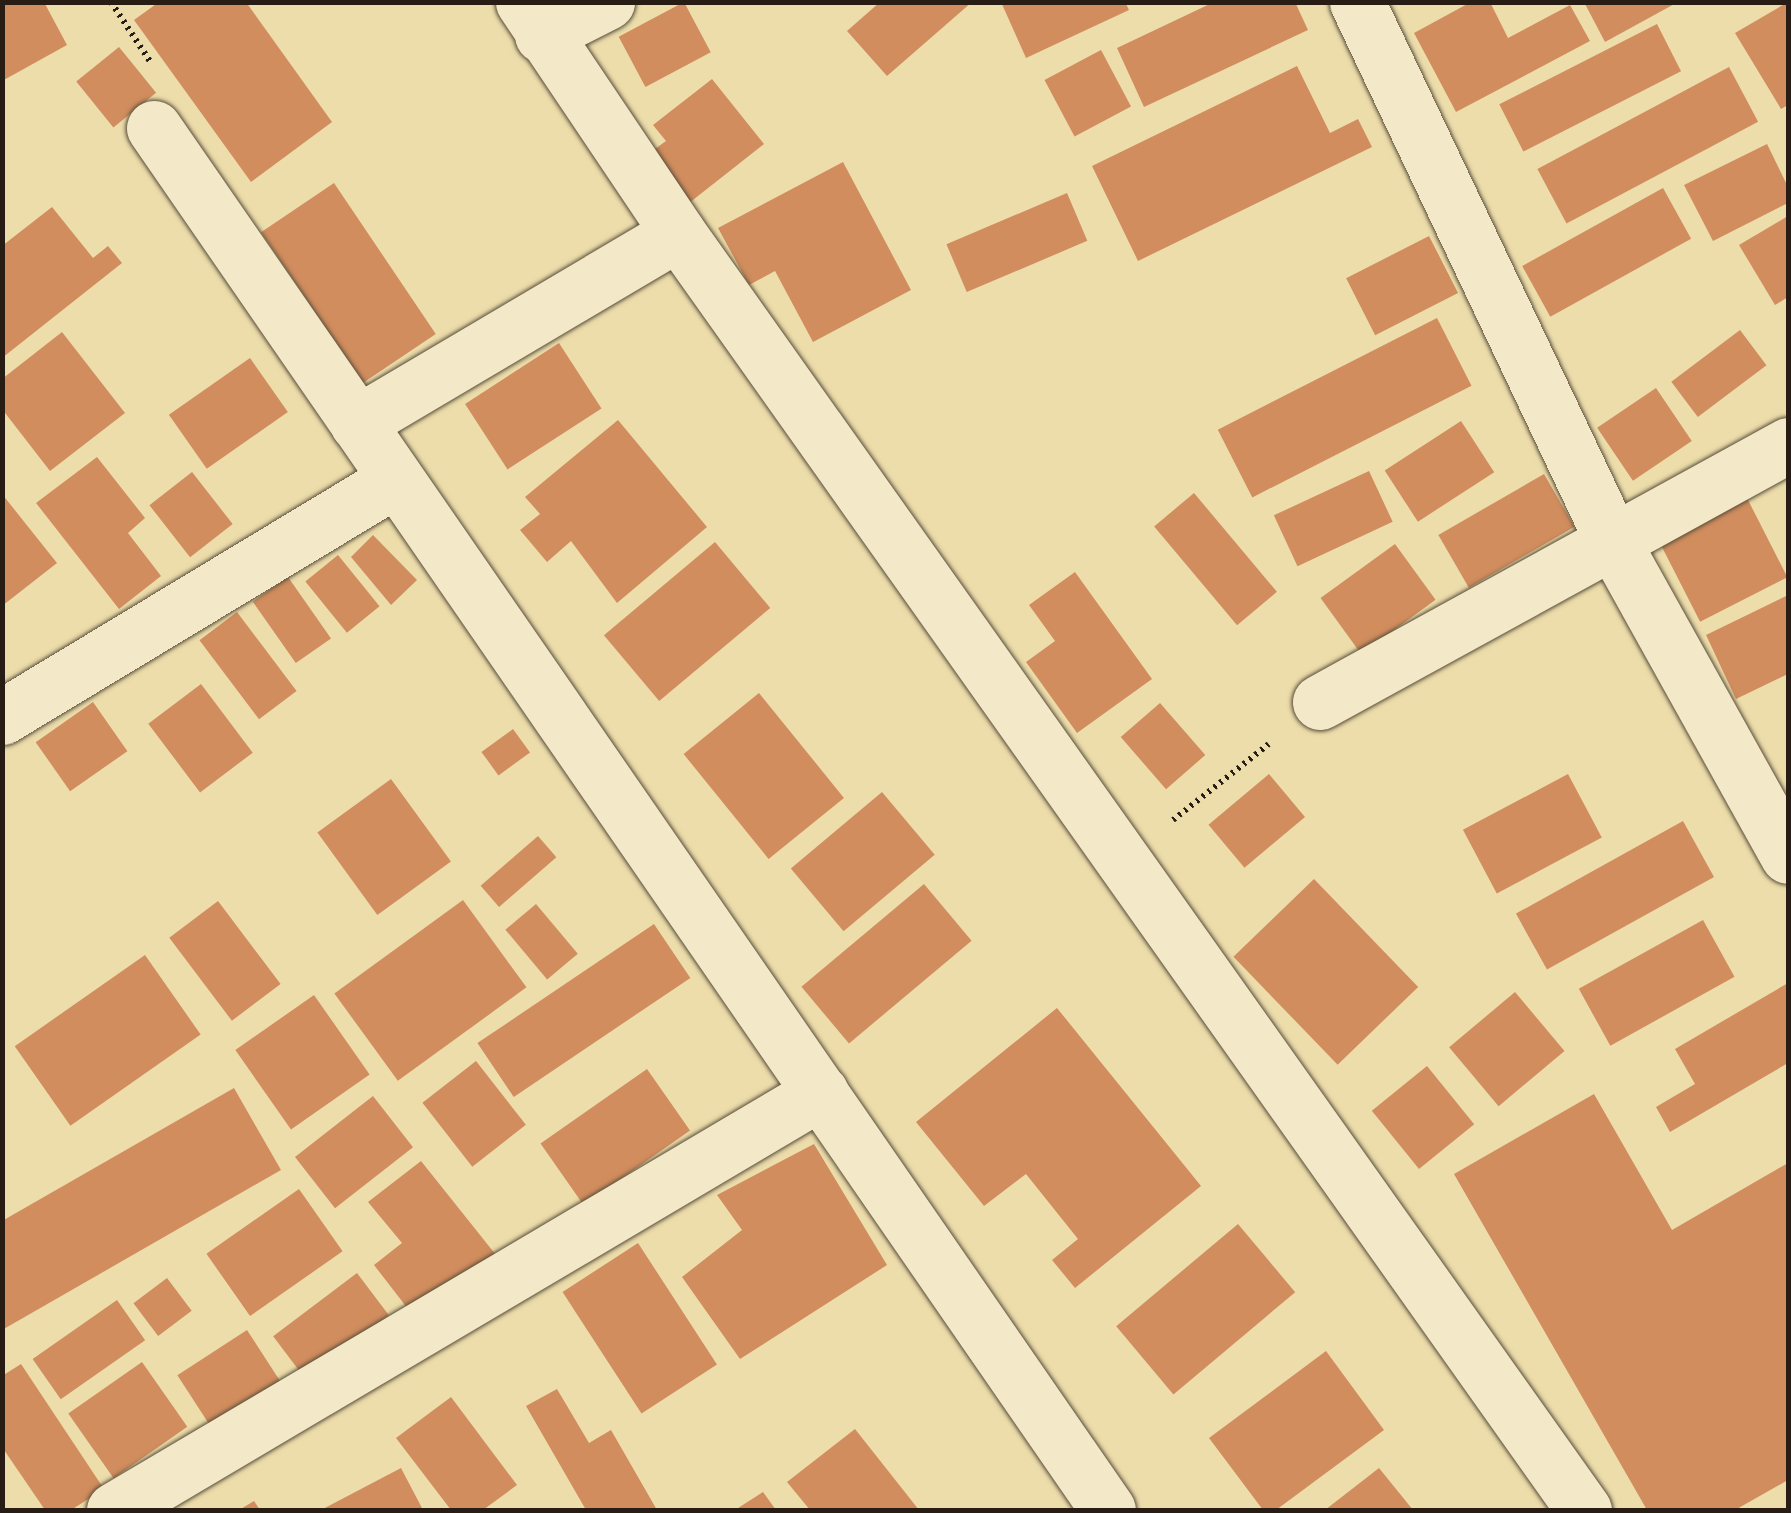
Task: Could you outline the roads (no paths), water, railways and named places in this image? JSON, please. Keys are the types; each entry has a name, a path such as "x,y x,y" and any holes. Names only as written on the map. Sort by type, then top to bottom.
{"street":[{"path":"607,2 532,19 678,233 1584,1510"},
{"path":"1356,2 1614,542 1788,856"},
{"path":"154,128 1108,1510"},
{"path":"357,422 678,233"},
{"path":"1320,702 1788,445"},
{"path":"2,717 395,480"},
{"path":"114,1510 820,1092"}]}
